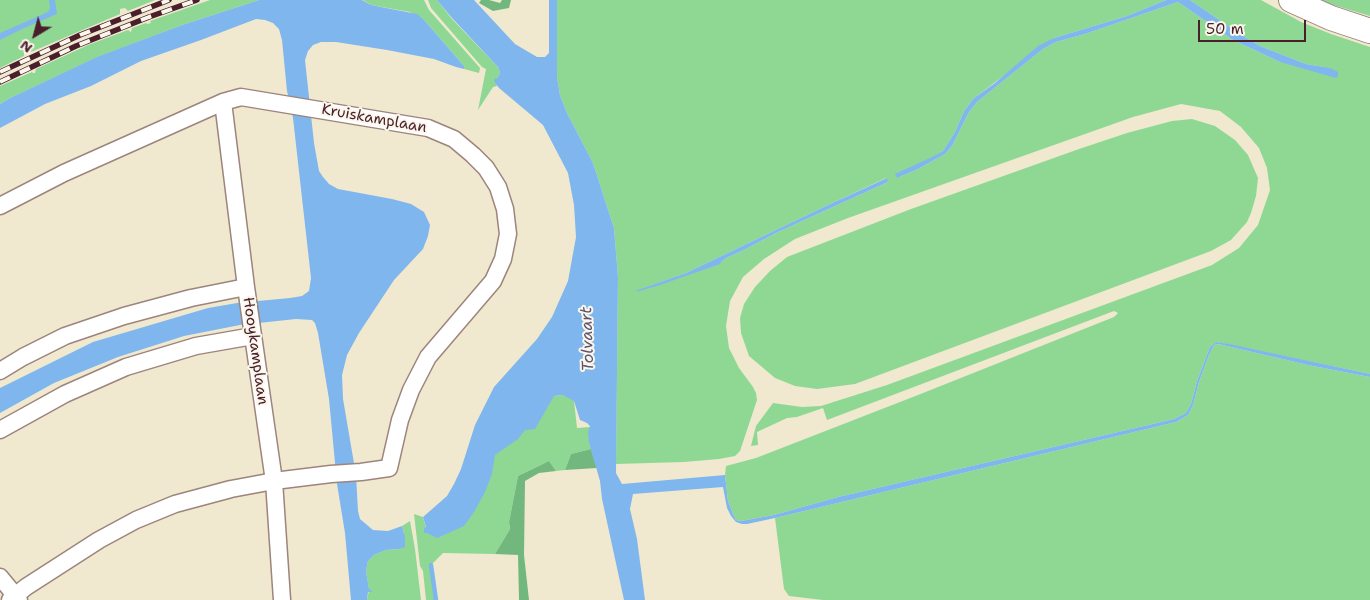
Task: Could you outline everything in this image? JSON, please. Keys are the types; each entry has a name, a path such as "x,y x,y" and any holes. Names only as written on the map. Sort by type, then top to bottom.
{"main road":[{"path":"1291,0 1331,18 1370,31"}],"street":[{"name":"Kruiskamplaan","path":"0,206 64,173 223,102 241,97 428,128 454,140 486,168 498,187 505,208 508,234 503,259 493,281 428,357 411,390 400,420 389,468 274,481 231,489 175,504 136,520 99,540 14,598"},
{"name":"Hooykamplaan","path":"223,102 252,331 274,481 282,600"},
{"path":"0,371 65,336 124,316 191,298 247,292"},
{"path":"0,430 65,394 126,367 252,331"},
{"path":"0,577 14,598"}],"green space":[{"path":"0,0 155,0 128,11 125,8 120,9 120,14 31,52 26,50 24,56 0,68"},
{"path":"210,0 259,0 182,25 98,57 0,104 0,86 32,72 35,73 36,69 88,45 128,30 131,32 132,28 151,23 150,21"},
{"path":"363,0 424,0 429,10 480,68 479,73 464,69 464,66 425,21 410,12 371,5"},
{"path":"428,0 437,0 452,19 498,67 500,73 496,82 497,86 493,87 478,110 486,69 482,67 431,8"},
{"path":"481,0 500,3 502,0 511,0 509,8 493,11 479,3"},
{"path":"557,0 1166,0 1127,16 1054,38 974,98 964,111 955,132 943,151 897,178 945,154 952,146 969,112 977,102 1043,49 1056,42 1178,2 1233,40 1280,62 1330,68 1306,64 1260,46 1190,0 1261,0 1301,22 1370,47 1370,374 1216,342 1210,347 1197,381 1191,404 1186,413 1174,419 838,497 774,515 741,521 736,520 728,501 725,475 726,466 756,458 918,395 1114,317 1118,313 1114,311 827,420 823,408 797,417 787,418 757,432 758,445 751,446 756,426 773,403 802,407 821,406 887,385 1212,265 1239,248 1258,225 1270,190 1267,168 1259,148 1241,127 1220,111 1181,104 1133,117 848,218 795,239 764,259 743,277 730,301 726,326 729,348 739,368 753,387 757,400 740,451 735,456 719,459 616,464 618,277 614,228 593,163 567,113 560,95 557,77","holes":["886,178 888,182 778,232 721,262 636,291 686,273"]},
{"path":"1321,0 1370,0 1370,16 1330,4"},
{"path":"1192,119 1215,126 1235,140 1248,155 1258,178 1256,196 1247,222 1231,240 1211,251 855,384 817,389 795,386 775,378 749,356 741,333 740,318 744,304 755,287 787,257 911,209 1079,149 1172,121"},
{"path":"1218,344 1370,377 1370,600 823,600 789,596 784,589 775,518 1176,422 1188,415 1209,355 1214,345"},
{"path":"554,396 569,396 574,401 577,428 590,427 589,443 591,449 571,454 565,470 556,471 549,461 518,476 509,522 510,529 495,554 443,553 431,565 436,600 426,600 414,514 423,517 426,528 424,533 504,431"},
{"path":"591,449 597,468 565,470 571,454"},
{"path":"549,461 556,471 539,473 525,481 524,555 529,600 519,600 518,555 495,554 510,529 509,522 518,476"},
{"path":"410,521 421,600 367,600 369,590 366,571 368,561 374,555 386,550 399,549 404,533 402,526"}],"water":[{"path":"49,0 55,0 57,14 0,40 0,33 48,12 50,8"},
{"path":"259,0 362,0 371,5 417,14 464,66 464,69 434,59 336,42 321,42 313,45 308,51 305,60 314,143 319,171 323,177 329,184 338,189 411,204 424,212 430,225 423,249 394,280 359,333 347,355 342,375 343,399 356,475 360,519 373,530 388,531 402,526 405,537 405,547 386,550 374,555 368,561 366,571 369,589 372,591 368,592 367,600 351,600 329,399 318,333 312,320 296,319 240,325 184,336 118,357 54,383 0,413 0,388 93,342 208,308 302,296 309,291 311,278 293,118 287,91 282,40 279,29 273,23 256,19 141,61 91,86 45,104 0,128 0,104 10,98 97,57 182,25"},
{"name":"Tolvaart","path":"437,0 474,0 515,44 537,57 545,57 549,53 549,0 557,0 557,77 560,95 567,113 593,163 614,228 618,277 616,473 622,484 725,475 728,501 736,520 741,521 774,515 838,497 1174,419 1186,413 1191,404 1197,381 1210,347 1216,342 1370,374 1370,377 1218,344 1214,345 1209,355 1188,415 1176,422 747,524 736,522 731,516 727,508 723,487 633,494 630,509 637,539 645,600 624,600 602,499 600,481 589,443 588,432 590,426 580,420 574,401 563,395 554,396 535,429 525,430 518,439 495,455 492,474 485,492 464,526 437,538 424,533 424,528 426,527 423,517 447,496 454,484 461,469 475,425 494,387 537,339 552,317 568,281 576,237 574,205 568,173 543,125 499,88 494,81 500,73 498,67"},
{"path":"1166,0 1190,0 1260,46 1306,64 1330,68 1338,72 1338,76 1336,78 1280,62 1233,40 1178,2 1056,42 1043,49 977,102 969,112 952,146 945,154 897,178 895,174 943,151 955,132 964,111 974,98 995,83 1038,46 1054,38 1127,16"},
{"path":"887,178 888,182 778,232 726,258 720,264 660,285 635,291 686,273"}],"waterway":[{"path":"431,565 436,600"}],"railway":[{"path":"0,72 80,35 169,0"},
{"path":"0,82 76,46 197,0"}]}
